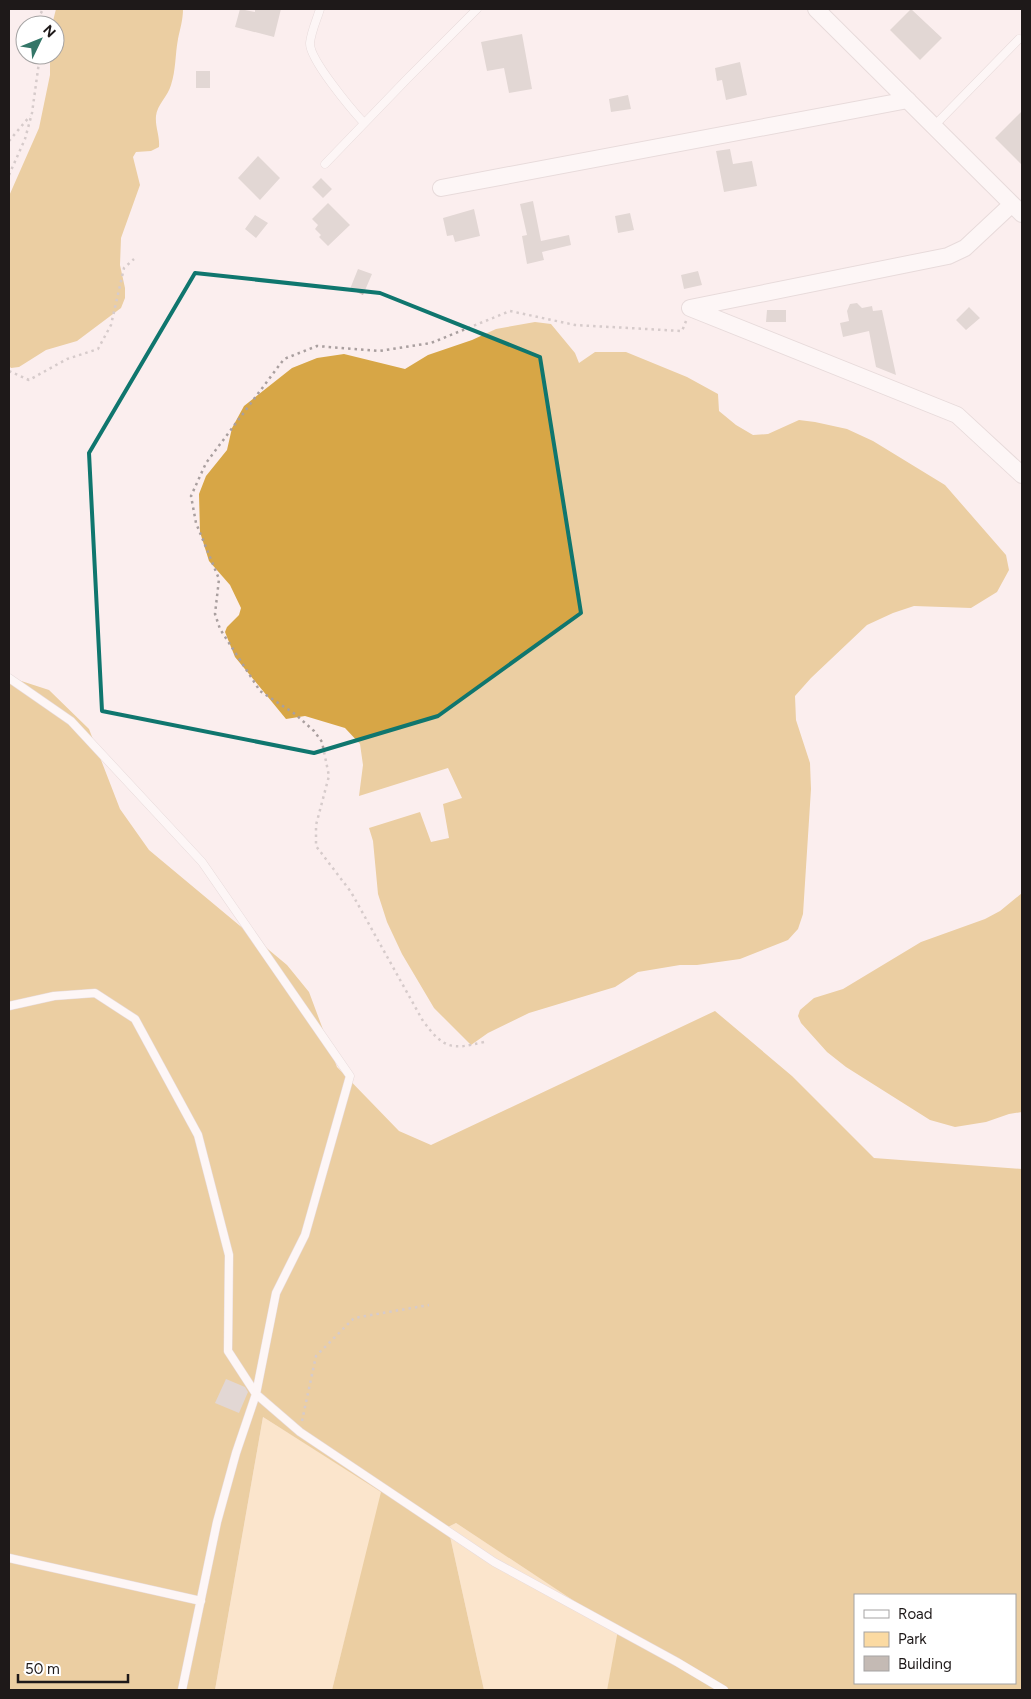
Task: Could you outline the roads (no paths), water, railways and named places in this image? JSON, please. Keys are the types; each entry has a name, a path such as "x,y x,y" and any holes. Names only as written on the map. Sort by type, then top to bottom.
{"street":[{"path":"816,9 1017,209 965,248 948,256 690,308 956,414 1022,475"},
{"path":"441,188 908,100"}],"lane":[{"path":"320,9 310,44 314,57 350,108 364,123"},
{"path":"325,164 477,9"},
{"path":"934,126 1019,39"},
{"path":"9,678 70,721 202,862 350,1076 305,1235 276,1293 256,1394 236,1453 217,1522 182,1690"},
{"path":"9,1006 54,996 95,993 135,1019 198,1135 230,1255 228,1351 256,1394 300,1432 494,1562 724,1690"},
{"path":"9,1558 201,1601"}]}
